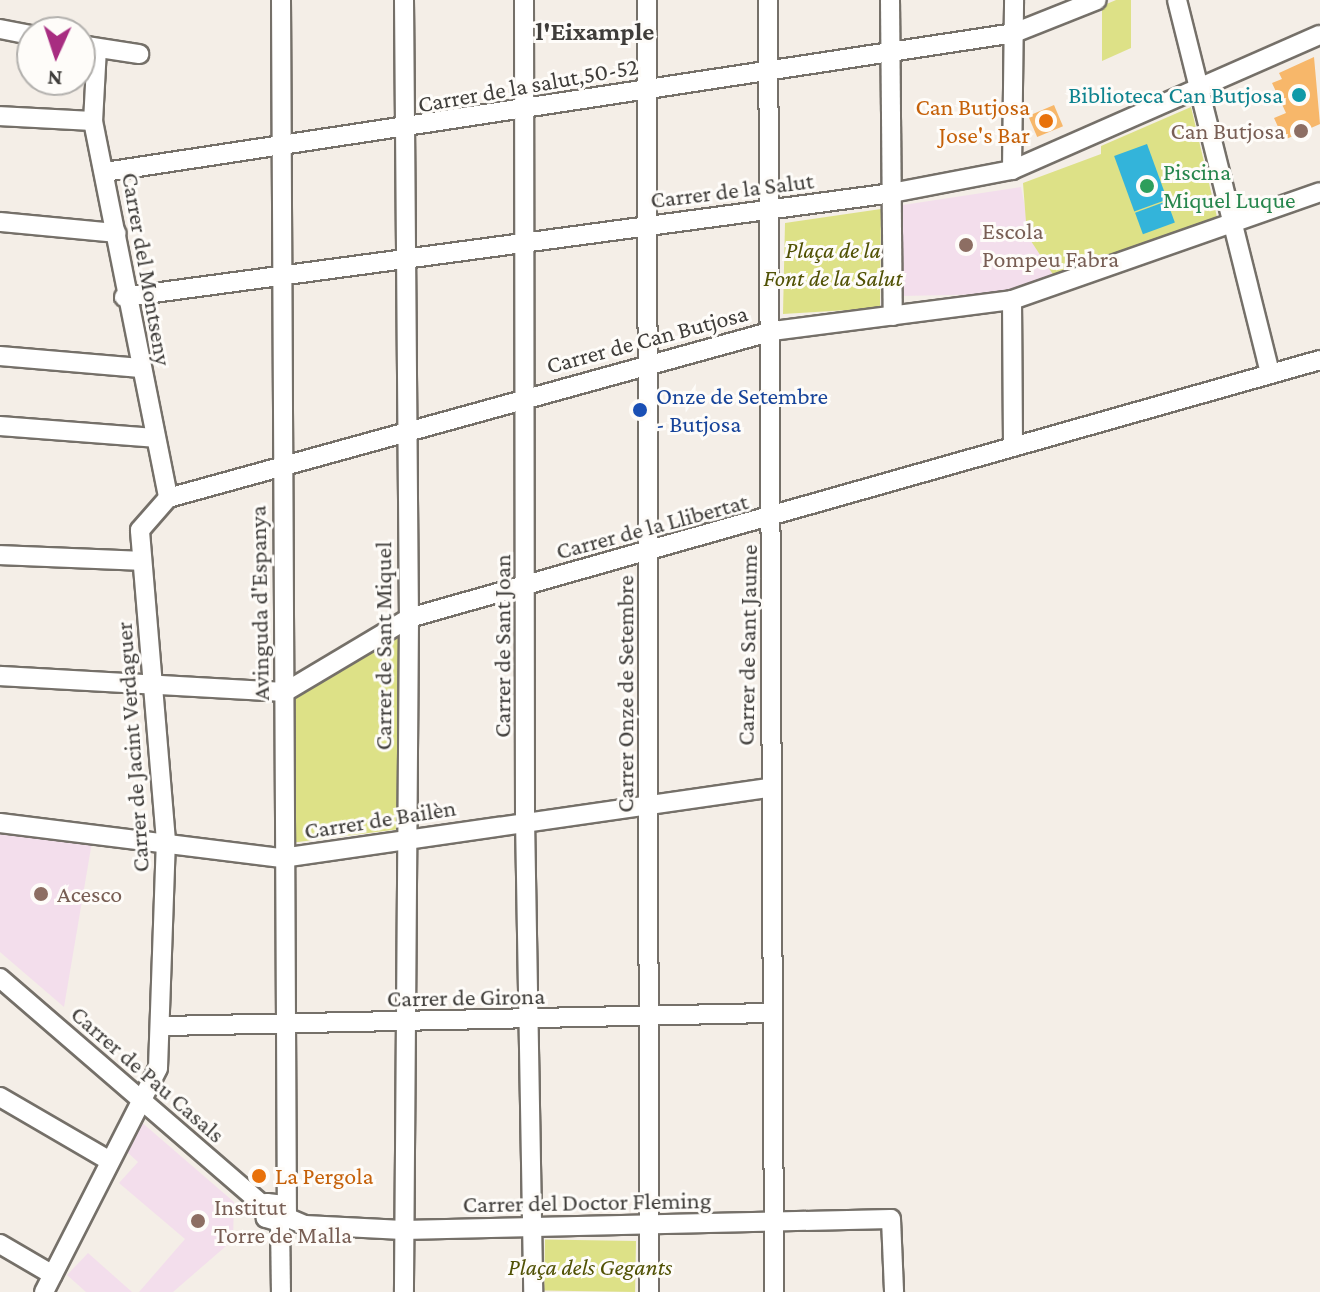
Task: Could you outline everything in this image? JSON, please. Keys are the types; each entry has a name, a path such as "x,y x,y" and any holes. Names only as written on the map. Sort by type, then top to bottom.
{"street":[{"name":"Avinguda d'Espanya","path":"281,0 285,692 281,1292"},
{"name":"Carrer de Sant Miquel","path":"404,0 405,436 409,618 404,1292"},
{"name":"Carrer de Sant Joan","path":"524,0 522,243 527,397 525,819 533,1292"},
{"name":"Carrer Onze de Setembre","path":"647,0 649,1292"},
{"name":"Carrer de Sant Jaume","path":"768,0 774,519 767,788 774,1292"},
{"path":"890,0 893,316"},
{"path":"1012,170 1014,0"},
{"name":"Carrer de la salut,50-52","path":"105,172 282,150 525,107 891,49 1014,33 1097,0"},
{"path":"1177,0 1270,374"},
{"name":"Carrer de la Salut","path":"124,297 892,193 1012,170 1320,35"},
{"path":"96,47 139,54"},
{"name":"Carrer del Montseny","path":"91,96 124,297 168,498"},
{"path":"0,116 93,121"},
{"name":"Carrer de Can Butjosa","path":"168,498 282,471 649,361 773,331 1012,300 1320,192"},
{"path":"0,222 116,233"},
{"path":"1012,300 1013,447"},
{"path":"0,356 140,368"},
{"name":"Carrer de la Llibertat","path":"285,692 409,618 650,549 774,519 1320,360"},
{"path":"0,426 155,438"},
{"name":"Carrer de Jacint Verdaguer","path":"44,1292 110,1161 144,1102 158,1068 164,1026 166,841 140,530 168,498"},
{"path":"0,555 142,561"},
{"path":"0,676 152,682 285,692"},
{"name":"Carrer de Bailèn","path":"0,823 166,841 282,858 525,819 767,788"},
{"name":"Carrer de Pau Casals","path":"0,978 265,1207 269,1221 283,1215"},
{"name":"Carrer de Girona","path":"164,1026 285,1021 407,1024 770,1013"},
{"path":"0,1097 110,1161"},
{"name":"Carrer del Doctor Fleming","path":"283,1215 305,1225 403,1230 891,1219 894,1292"},
{"path":"0,1244 53,1275"}],"shaded area":[{"name":"Escola Pompeu Fabra","path":"1021,187 1029,227 1054,276 1000,294 900,296 903,205"},
{"name":"Acesco","path":"0,826 93,836 64,1007 0,952"},
{"name":"Institut Torre de Malla","path":"139,1120 234,1202 233,1240 173,1292 139,1292 185,1239 119,1183 138,1162 126,1151"},
{"path":"88,1253 132,1292 86,1292 67,1275"}],"green space":[{"path":"1116,0 1131,0 1131,48 1102,61 1102,6"},
{"name":"Piscina Miquel Luque","path":"1191,107 1217,217 1054,276 1027,235 1023,183 1101,154 1101,146"},
{"name":"Plaça de la Font de la Salut","path":"881,209 880,308 783,314 785,223"},
{"path":"400,631 400,829 290,843 292,694"},
{"name":"Plaça dels Gegants","path":"545,1239 636,1241 635,1292 544,1290"}],"water":[{"path":"1147,144 1167,199 1134,211 1114,156"},
{"path":"1167,201 1175,223 1143,234 1135,213"}],"building":[{"name":"Biblioteca Can Butjosa","path":"1314,57 1320,124 1284,140 1274,118 1286,113 1272,83 1282,79 1279,73"},
{"name":"Can Butjosa Jose's Bar","path":"1054,105 1063,126 1037,137 1028,116"}],"place":[{"name":"Biblioteca Can Butjosa","path":"1299,95"},
{"name":"Can Butjosa Jose's Bar","path":"1046,121"},
{"name":"Can Butjosa","path":"1301,131"},
{"name":"Piscina Miquel Luque","path":"1147,186"},
{"name":"Escola Pompeu Fabra","path":"966,245"},
{"name":"Onze de Setembre - Butjosa","path":"640,410"},
{"name":"Acesco","path":"41,894"},
{"name":"La Pergola","path":"259,1176"},
{"name":"Institut Torre de Malla","path":"198,1221"}],"district":[{"name":"l'Eixample","path":"595,32"}]}
